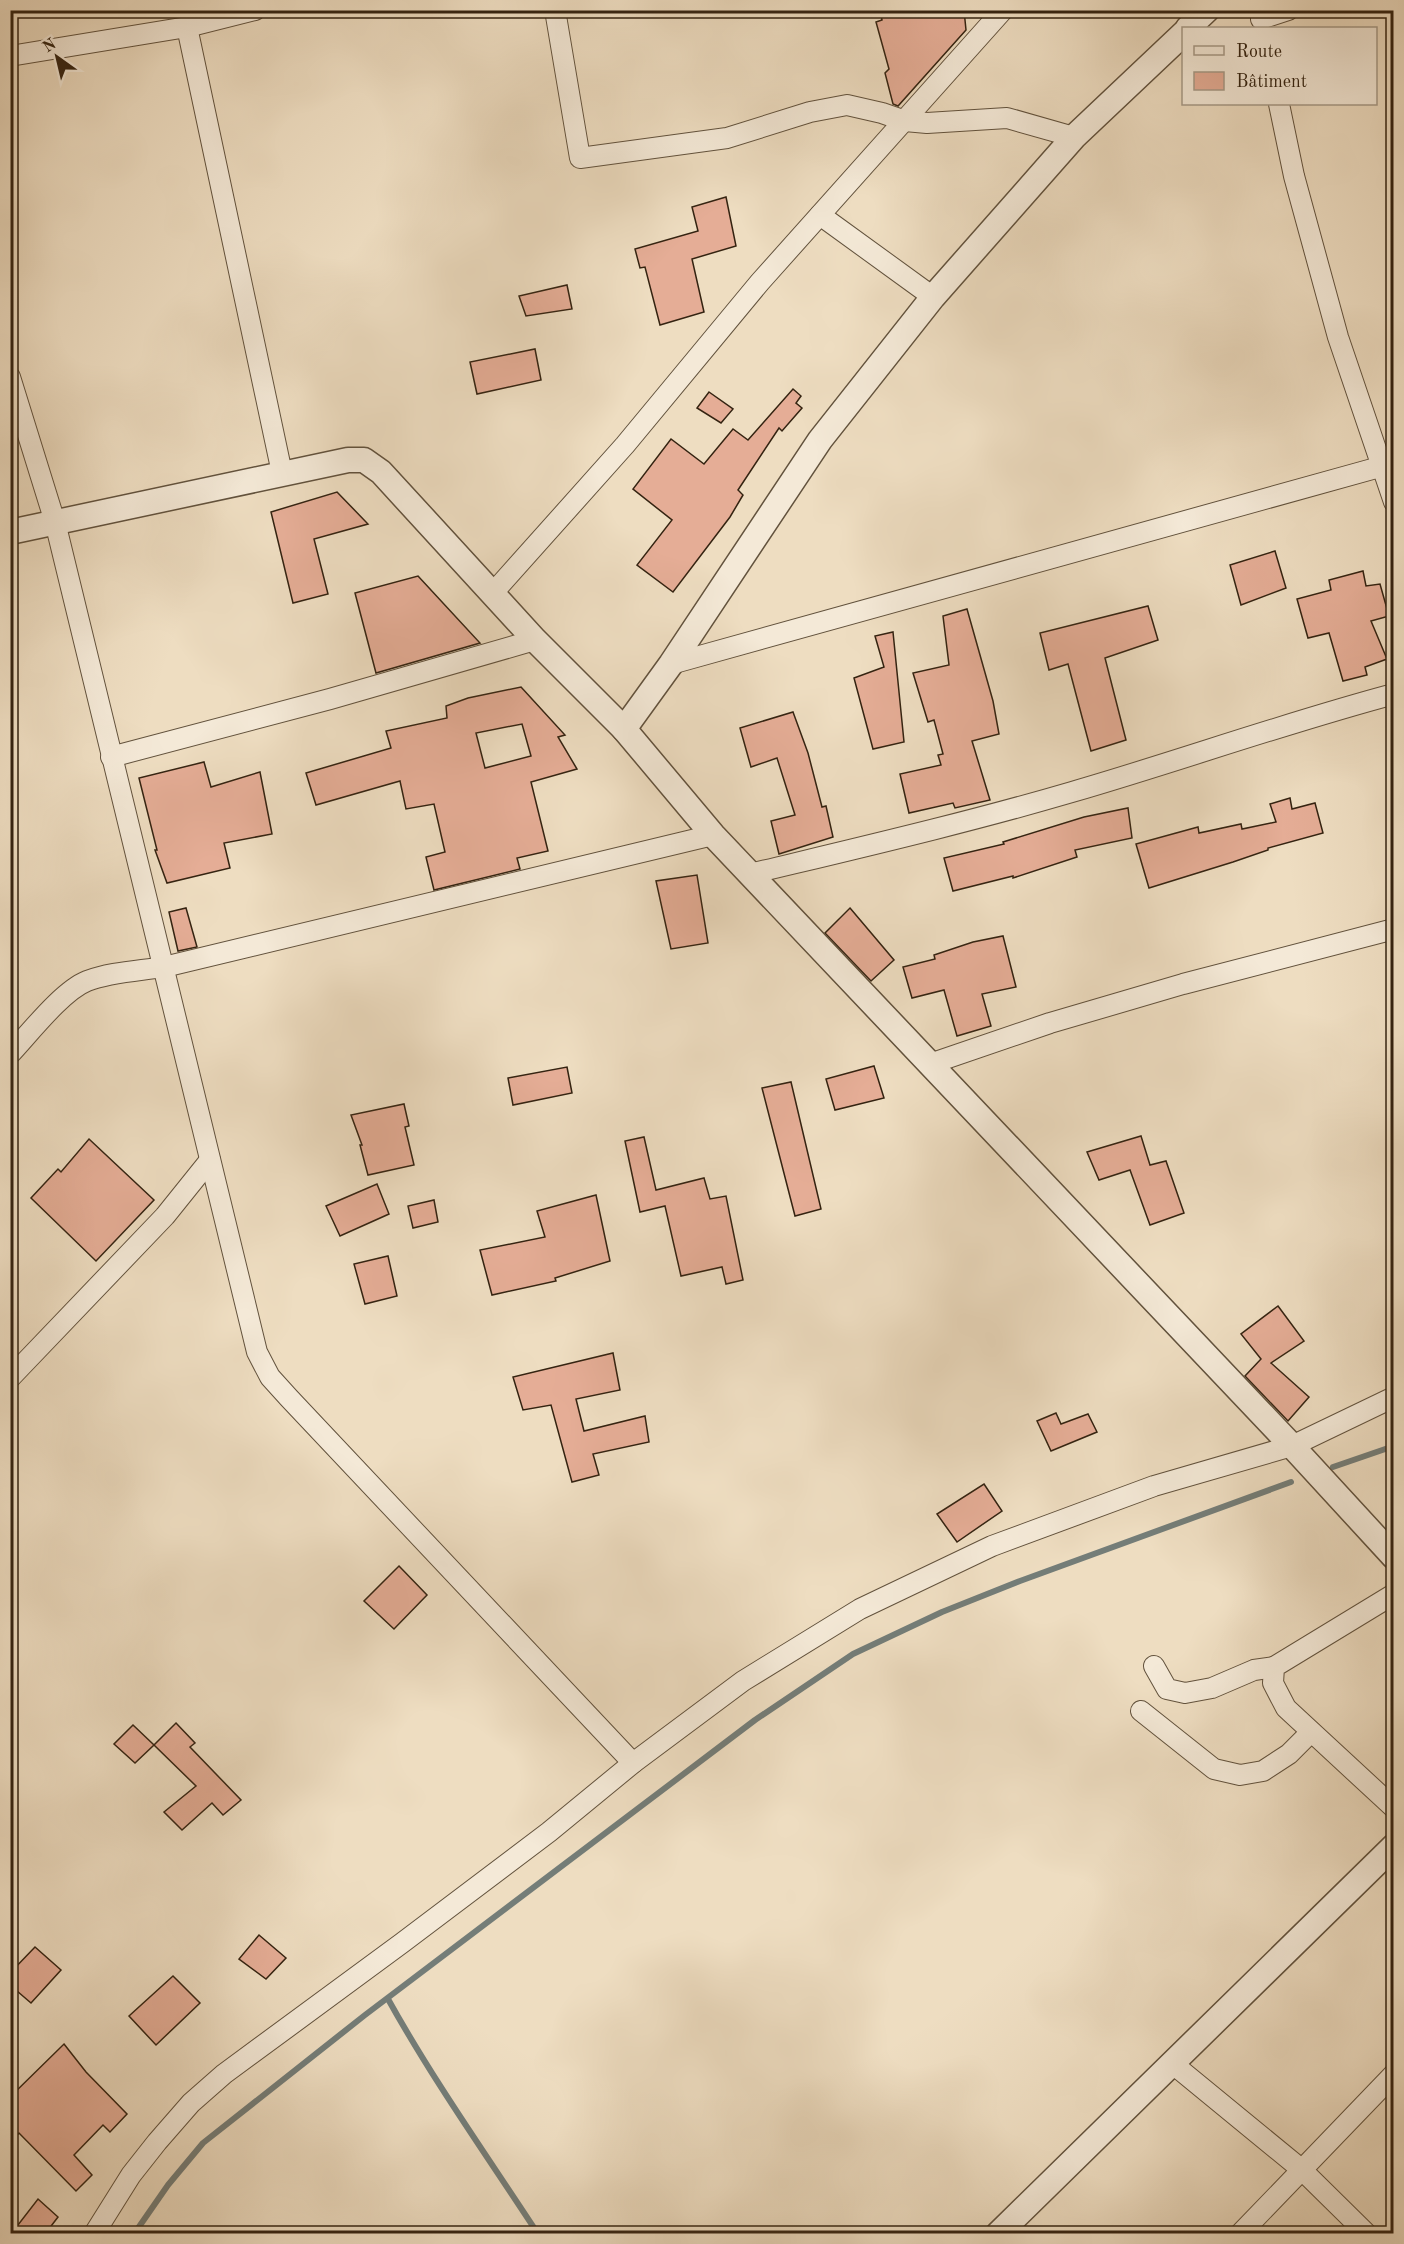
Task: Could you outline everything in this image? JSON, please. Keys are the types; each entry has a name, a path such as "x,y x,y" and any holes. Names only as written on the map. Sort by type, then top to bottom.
{"street":[{"path":"10,56 187,27 255,10"},
{"path":"555,10 580,158 728,138 810,112 847,105 905,121 927,123 1007,118 1074,137"},
{"path":"492,594 625,445 760,282 1004,10"},
{"path":"1189,27 1208,10"},
{"path":"1261,19 1288,10"},
{"path":"187,27 282,473"},
{"path":"624,729 820,440 933,297 1074,137 1182,35"},
{"path":"1279,105 1294,176 1335,326 1388,464 1394,502"},
{"path":"820,216 933,297"},
{"path":"10,377 55,522 257,1352 270,1377 633,1763"},
{"path":"10,532 348,460 364,460 381,472 535,640 624,729 713,835 1292,1446 1394,1557"},
{"path":"670,664 1388,464"},
{"path":"111,757 330,699 535,640"},
{"path":"750,874 938,829 1050,798 1318,714 1394,694"},
{"path":"10,1054 59,1003 86,982 106,976 164,967 713,835"},
{"path":"930,1064 1050,1023 1172,987 1394,929"},
{"path":"10,1378 165,1216 210,1160"},
{"path":"94,2234 131,2175 157,2142 191,2103 224,2074 549,1832 633,1763 743,1681 860,1609 992,1546 1154,1486 1292,1446 1394,1397"},
{"path":"1154,1666 1167,1689 1185,1693 1212,1688 1254,1670 1274,1667 1394,1594"},
{"path":"1274,1667 1273,1683 1286,1708 1394,1808"},
{"path":"1141,1711 1214,1769 1240,1775 1263,1771 1289,1754 1311,1732"},
{"path":"998,2234 1394,1846"},
{"path":"1173,2064 1301,2169 1367,2234"},
{"path":"1240,2234 1394,2074"}],"building":[{"path":"880,10 964,10 966,30 898,106 893,104 885,73 889,69 876,22 882,20"},
{"path":"726,197 736,246 692,259 704,312 660,325 645,267 640,268 635,249 698,231 692,207"},
{"path":"567,285 572,309 526,316 519,296"},
{"path":"535,349 541,380 477,394 470,362"},
{"path":"793,389 801,396 796,403 802,408 782,431 779,428 738,490 743,495 730,517 673,592 637,565 672,520 633,489 671,439 704,464 733,429 748,440"},
{"path":"709,392 733,409 721,423 697,408"},
{"path":"337,492 368,524 314,539 328,594 293,603 271,512"},
{"path":"1275,551 1286,588 1241,605 1230,565"},
{"path":"1363,571 1366,586 1380,584 1389,616 1371,621 1387,659 1365,667 1367,675 1343,681 1329,633 1308,638 1297,599 1331,590 1329,580"},
{"path":"418,576 480,643 376,673 355,593"},
{"path":"1148,606 1158,640 1105,658 1126,740 1091,751 1068,664 1049,670 1040,633"},
{"path":"967,609 993,701 999,734 972,741 990,800 955,808 953,803 909,813 900,774 941,765 938,755 943,754 934,720 928,722 913,673 949,665 943,616"},
{"path":"893,632 904,742 873,749 854,678 884,667 875,636"},
{"path":"521,687 565,735 558,737 577,769 531,782 548,851 517,858 520,869 434,890 426,857 445,852 434,804 406,809 400,781 316,805 306,773 391,748 386,731 447,718 446,706 468,698","holes":["522,724 531,756 485,768 476,733"]},
{"path":"793,712 808,753 822,807 826,806 833,837 779,854 771,821 795,815 777,758 751,767 740,728"},
{"path":"204,762 211,787 260,772 272,834 224,843 230,868 167,883 155,850 157,850 139,778"},
{"path":"1290,798 1292,809 1315,803 1323,833 1268,848 1268,850 1233,862 1149,888 1136,844 1198,827 1199,833 1241,824 1242,829 1276,822 1270,804"},
{"path":"1128,808 1132,838 1075,850 1077,857 1013,878 1013,876 953,891 944,858 1004,844 1003,842 1084,817"},
{"path":"697,875 708,943 671,949 656,881"},
{"path":"186,908 197,947 178,951 169,912"},
{"path":"850,908 894,960 871,981 825,933"},
{"path":"1003,936 1016,987 982,994 991,1026 957,1036 944,990 912,998 903,967 935,959 934,955 973,942"},
{"path":"874,1066 884,1098 835,1110 826,1079"},
{"path":"567,1067 572,1093 513,1105 508,1078"},
{"path":"791,1082 821,1209 795,1216 762,1088"},
{"path":"404,1104 409,1126 405,1127 414,1165 368,1175 360,1145 362,1145 351,1115"},
{"path":"1141,1136 1150,1165 1166,1161 1184,1213 1150,1225 1130,1170 1099,1180 1087,1152"},
{"path":"644,1137 656,1190 704,1178 710,1199 726,1196 743,1280 726,1284 722,1267 681,1276 665,1206 640,1212 625,1141"},
{"path":"89,1139 154,1200 96,1261 31,1198 58,1169 61,1172"},
{"path":"377,1184 389,1214 340,1236 326,1206"},
{"path":"596,1195 610,1261 555,1278 556,1281 492,1295 480,1250 545,1237 537,1211"},
{"path":"434,1200 438,1222 413,1228 408,1206"},
{"path":"388,1256 397,1296 365,1304 354,1264"},
{"path":"1278,1306 1304,1341 1271,1363 1309,1397 1288,1421 1245,1376 1261,1359 1241,1334"},
{"path":"613,1353 620,1390 576,1399 584,1431 645,1416 649,1442 593,1454 599,1475 572,1482 551,1405 523,1410 513,1377"},
{"path":"1056,1413 1061,1424 1088,1414 1097,1432 1051,1451 1037,1421"},
{"path":"984,1484 1002,1511 957,1542 937,1514"},
{"path":"399,1566 427,1595 394,1629 364,1601"},
{"path":"176,1723 195,1743 190,1747 241,1800 223,1815 212,1803 182,1830 164,1812 196,1786 154,1745"},
{"path":"133,1725 154,1745 135,1763 114,1744"},
{"path":"259,1935 286,1958 266,1979 239,1959"},
{"path":"35,1947 61,1970 31,2003 10,1985 10,1973"},
{"path":"173,1976 200,2003 156,2045 129,2016"},
{"path":"64,2044 86,2072 127,2114 110,2132 103,2125 74,2155 92,2175 76,2191 19,2133 10,2143 10,2097"},
{"path":"38,2199 58,2217 45,2234 11,2234"}],"waterway":[{"path":"1333,1467 1394,1446"},
{"path":"134,2234 168,2185 203,2143 365,2015 755,1720 853,1654 942,1612 1020,1581 1291,1482"},
{"path":"388,1999 442,2088 538,2234"}]}
